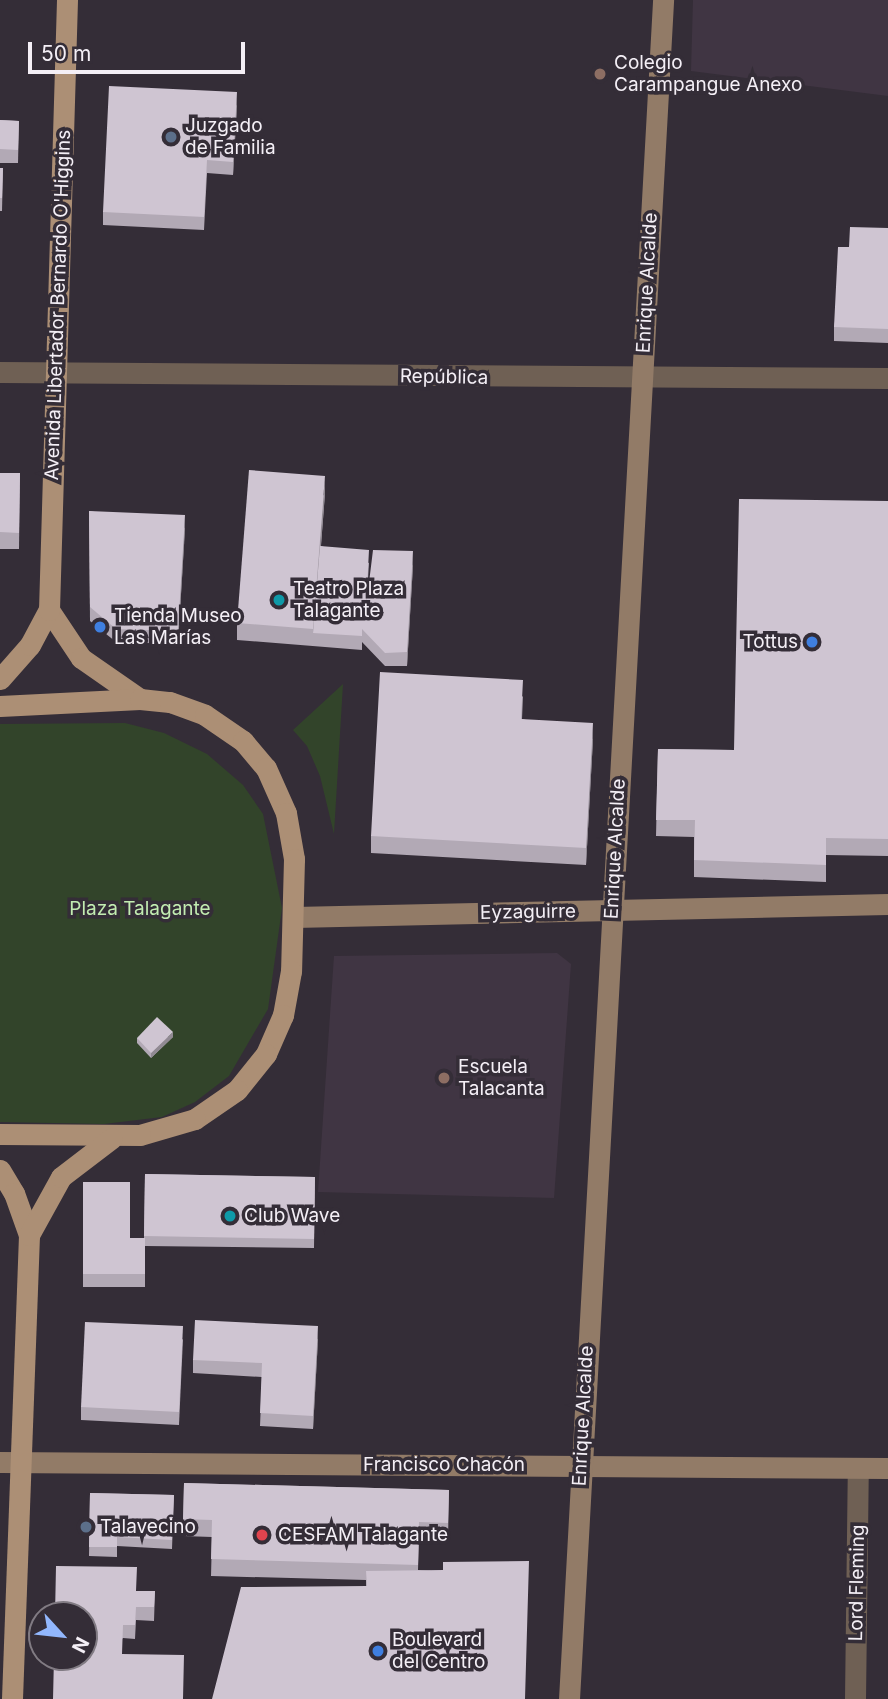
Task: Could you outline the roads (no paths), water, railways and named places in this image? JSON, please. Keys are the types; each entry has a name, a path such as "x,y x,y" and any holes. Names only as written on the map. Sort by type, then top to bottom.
{"main road":[{"name":"Avenida Libertador Bernardo O'Higgins","path":"0,679 30,645 49,610 66,0"},
{"path":"49,610 81,659 140,699"},
{"path":"0,706 140,699 170,702 205,715 243,741 266,768 292,836 294,917 283,1015 252,1073 220,1105 195,1119 167,1129 113,1138 0,1134"},
{"path":"29,1235 61,1177 113,1138"},
{"path":"0,1170 23,1213 29,1235 10,1462 12,1699"}],"street":[{"name":"Enrique Alcalde","path":"569,1699 663,0"},
{"name":"República","path":"0,372 888,379"},
{"name":"Eyzaguirre","path":"294,917 888,904"},
{"name":"Francisco Chacón","path":"10,1462 888,1468"},
{"name":"Lord Fleming","path":"855,1699 858,1468"}],"place":[{"name":"Colegio Carampangue Anexo","path":"600,74"},
{"name":"Juzgado de Familia","path":"171,137"},
{"name":"Teatro Plaza Talagante","path":"279,600"},
{"name":"Tienda Museo Las Marías","path":"100,627"},
{"name":"Tottus","path":"812,642"},
{"name":"Escuela Talacanta","path":"444,1078"},
{"name":"Club Wave","path":"230,1216"},
{"name":"Talavecino","path":"86,1527"},
{"name":"CESFAM Talagante","path":"262,1535"},
{"name":"Boulevard del Centro","path":"378,1651"}],"park label":[{"name":"Plaza Talagante","path":"140,909"}]}
